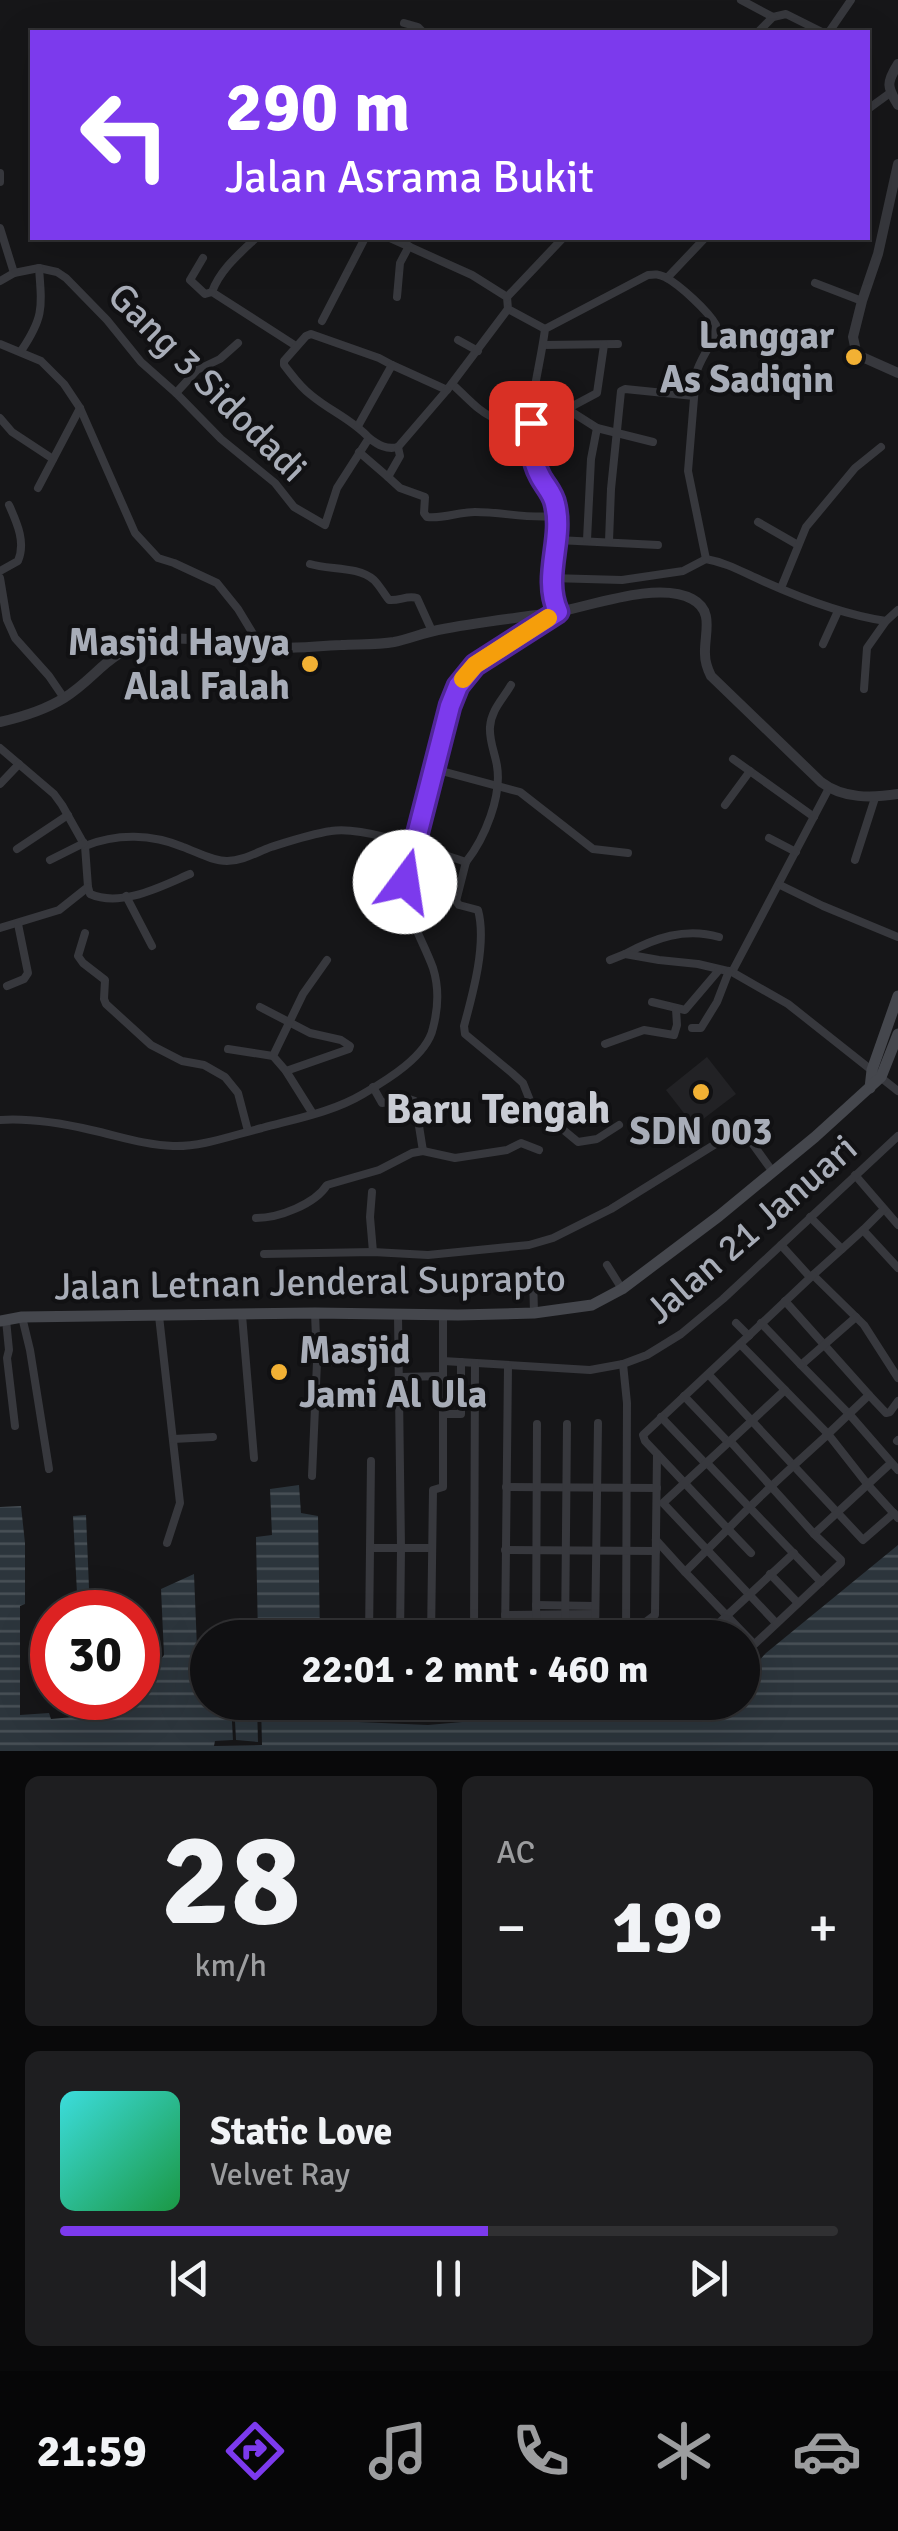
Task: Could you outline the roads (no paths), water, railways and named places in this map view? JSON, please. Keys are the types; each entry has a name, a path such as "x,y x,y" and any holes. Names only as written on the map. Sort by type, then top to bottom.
{"main road":[{"name":"Jalan Letnan Jenderal Suprapto","path":"877,1073 898,996"},
{"name":"Jalan Letnan Jenderal Suprapto","path":"3,1320 534,1313 592,1305 622,1290 773,1172 870,1088 898,1034"}],"street":[{"path":"741,0 773,17"},
{"path":"828,30 851,0"},
{"path":"760,30 780,13 822,30"},
{"path":"404,23 421,30"},
{"path":"898,64 890,81 890,93 898,105"},
{"path":"870,108 890,93"},
{"path":"898,164 878,254 853,337 856,351 867,361 898,372"},
{"path":"0,173 0,182"},
{"path":"0,228 14,273"},
{"path":"212,292 232,261 254,240"},
{"path":"322,321 364,240"},
{"path":"531,423 506,423 488,417 450,387 315,335 306,336 286,357 284,365 308,394 358,426 369,438 391,449 398,447 450,387 478,351 508,309 507,297 561,240"},
{"path":"667,278 703,240"},
{"path":"397,297 400,263 413,245 507,297"},
{"path":"203,258 190,280 205,294 212,292 296,346"},
{"path":"0,280 39,268 41,314 38,326 21,351"},
{"name":"Gang 3 Sidodadi","path":"39,268 66,278 141,362 221,440 275,483 294,507 325,525 337,488 359,452"},
{"path":"546,329 648,274 667,278 704,308 716,325 699,362 688,471 706,560"},
{"path":"816,283 862,300"},
{"path":"508,309 546,329"},
{"path":"546,329 532,411 531,453 552,495 556,516 557,540 550,578 558,612"},
{"path":"458,340 478,351"},
{"path":"176,393 198,370 220,359 238,342"},
{"path":"0,344 40,361 64,384 80,408 135,533 158,558 217,584 262,648"},
{"path":"543,345 618,344"},
{"path":"532,411 568,410 597,393 604,345"},
{"path":"358,426 392,366"},
{"path":"609,542 620,396 625,389 694,396"},
{"path":"38,488 80,408"},
{"path":"568,410 596,428 653,442"},
{"path":"0,418 12,432 53,459"},
{"path":"587,540 596,428"},
{"path":"369,438 359,452 400,488 425,497 424,513 430,518 475,512 524,518 556,516"},
{"path":"388,476 400,456 398,447"},
{"path":"781,588 806,527 855,468 881,447"},
{"path":"9,505 20,530 22,552 18,561 0,574 4,621 64,698"},
{"path":"758,522 798,545"},
{"path":"557,540 658,545"},
{"path":"550,578 622,580 684,571 706,560 725,563 838,611 891,621"},
{"path":"310,564 360,572 390,600 418,598 432,631"},
{"path":"0,722 64,698 119,653 157,640 184,639 262,648 393,642 515,616 659,593 677,594 691,598 706,614 705,659 710,676 829,788 875,798 898,794"},
{"path":"864,689 868,648 898,610"},
{"path":"823,644 838,611"},
{"path":"0,1120 43,1121 166,1146 212,1141 313,1114 361,1096 419,1055 427,1045 438,992 434,970 405,900 405,882 450,706 458,686 475,665 558,612"},
{"path":"510,685 495,709 490,728 498,784 491,815 466,862 456,901 478,910 480,918 478,962 465,1034 523,1083 532,1103 578,1142 597,1139 619,1125"},
{"path":"0,748 54,794 68,815 85,844 90,894 126,896 190,874"},
{"path":"733,759 814,817"},
{"path":"0,784 20,764"},
{"path":"434,769 498,784 528,796 593,850 628,853"},
{"path":"725,804 750,771"},
{"path":"692,1028 701,1028 717,1002 727,971 780,884 829,788"},
{"path":"856,860 875,798"},
{"path":"17,849 68,815"},
{"path":"50,860 85,844 141,836 232,861 270,847 343,830 415,845 466,862"},
{"path":"769,838 796,852"},
{"path":"780,884 898,937"},
{"path":"0,928 60,910 88,887"},
{"path":"126,896 152,946"},
{"path":"7,986 28,973 18,924"},
{"path":"610,960 667,936 693,932 719,937"},
{"path":"85,933 78,956 105,980 106,1004 151,1045 225,1077 236,1088 248,1131"},
{"path":"625,954 727,971 788,1004 898,1091"},
{"path":"273,1056 303,994 327,960"},
{"path":"652,1002 685,1010 727,971"},
{"path":"260,1007 310,1033 349,1044 350,1048 286,1071"},
{"path":"606,1044 639,1031 674,1035 676,1008"},
{"path":"228,1049 273,1056 313,1114"},
{"path":"374,1087 382,1103 409,1098 415,1102 423,1151"},
{"path":"264,1254 428,1255 528,1246 611,1209 738,1130 744,1132 773,1172"},
{"name":"Jalan 21 Januari","path":"444,1361 590,1370 623,1364 646,1354 682,1334 898,1136"},
{"path":"256,1218 270,1218 295,1208 324,1192 327,1186 380,1170 412,1153 423,1151 455,1158 507,1150 521,1143 539,1150"},
{"path":"855,1176 898,1225"},
{"path":"372,1192 373,1252"},
{"path":"751,1553 644,1441 643,1435 884,1209"},
{"path":"810,1217 842,1249"},
{"path":"863,1230 898,1268"},
{"path":"781,1245 856,1317 898,1378"},
{"path":"607,1265 622,1290"},
{"path":"533,1274 534,1313"},
{"path":"784,1301 886,1413 898,1401"},
{"path":"312,1476 318,1362 315,1313"},
{"path":"242,1315 254,1458"},
{"path":"398,1315 400,1620"},
{"path":"431,1620 433,1489 442,1487 443,1315"},
{"path":"159,1316 180,1503 167,1543"},
{"path":"801,1365 856,1317"},
{"path":"22,1318 49,1470"},
{"path":"3,1320 15,1426"},
{"path":"736,1323 748,1336"},
{"path":"762,1324 895,1466 814,1534"},
{"path":"709,1374 864,1540 896,1515 828,1434 740,1344"},
{"path":"318,1362 373,1362"},
{"path":"461,1414 462,1362"},
{"path":"474,1620 476,1363"},
{"path":"623,1364 627,1424 626,1620"},
{"path":"506,1620 508,1366"},
{"path":"400,1377 444,1376"},
{"path":"776,1623 663,1504 785,1390"},
{"path":"686,1572 869,1395"},
{"path":"684,1396 841,1562 760,1638"},
{"path":"443,1414 475,1413"},
{"path":"662,1417 820,1582"},
{"path":"595,1620 598,1423"},
{"path":"536,1424 536,1620"},
{"path":"566,1620 567,1424"},
{"path":"173,1439 213,1437"},
{"path":"647,1620 655,1615 657,1454"},
{"path":"369,1620 371,1461"},
{"path":"506,1487 657,1488"},
{"path":"656,1540 731,1620"},
{"path":"370,1548 432,1548"},
{"path":"506,1550 656,1551"},
{"path":"723,1620 794,1552"},
{"path":"770,1574 798,1603"},
{"path":"506,1614 595,1610"}],"place":[{"name":"Langgar As Sadiqin","path":"854,357"},
{"name":"Masjid Hayya Alal Falah","path":"310,664"},
{"name":"SDN 003","path":"701,1092"},
{"name":"Masjid Jami Al Ula","path":"279,1372"}],"district":[{"name":"Baru Tengah","path":"498,1108"}]}
